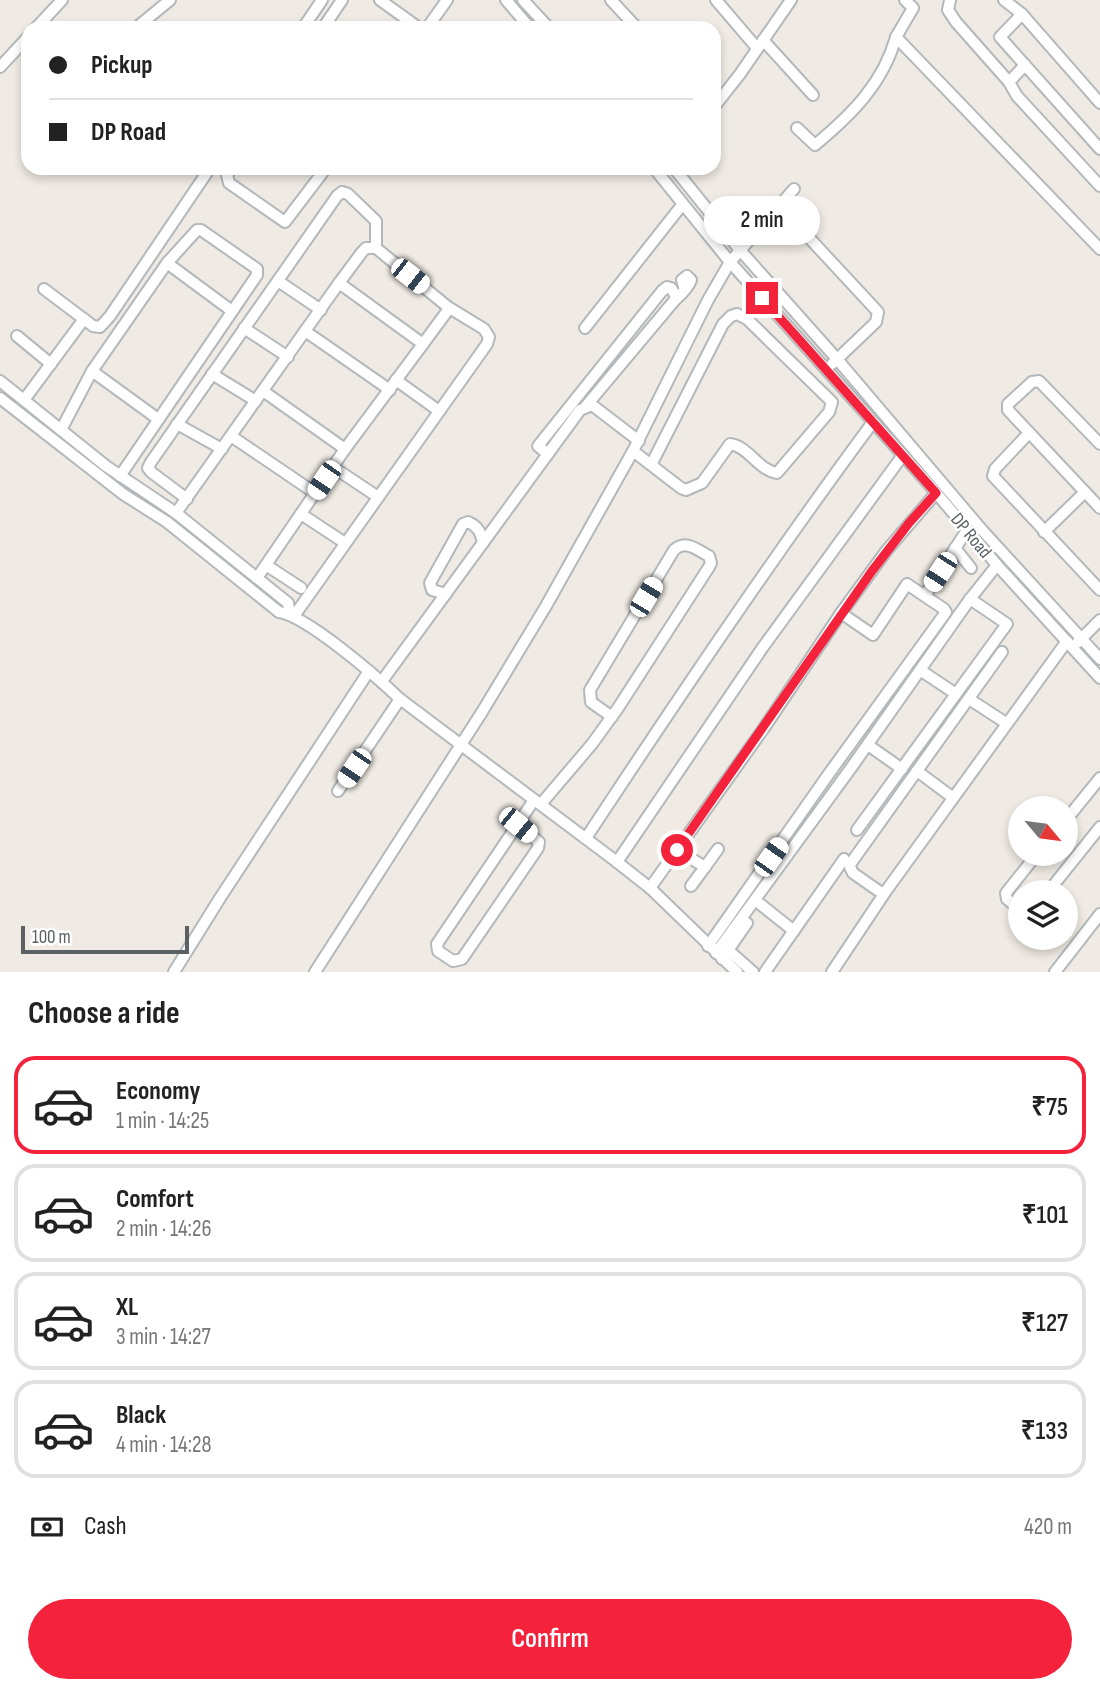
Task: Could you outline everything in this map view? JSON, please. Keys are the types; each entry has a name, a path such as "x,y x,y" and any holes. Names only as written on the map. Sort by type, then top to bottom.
{"street":[{"path":"42,21 62,0"},
{"path":"144,21 170,0"},
{"path":"308,21 322,0"},
{"path":"328,21 342,0"},
{"path":"380,0 409,21"},
{"path":"432,21 447,0"},
{"path":"506,0 524,21"},
{"path":"523,0 542,21"},
{"path":"611,0 630,21"},
{"path":"716,0 813,95"},
{"path":"721,97 791,0"},
{"path":"797,128 815,145 850,116 877,81 896,37 913,8 905,0"},
{"path":"950,0 948,10 956,22 1009,82 1017,96 1100,186"},
{"path":"1004,0 1022,14 1100,103"},
{"path":"1022,14 1000,37 1100,149"},
{"path":"896,37 1100,249"},
{"path":"0,67 21,48"},
{"path":"1009,82 1025,65"},
{"path":"44,289 97,327 104,323 205,175"},
{"path":"227,175 229,183 285,222 321,175"},
{"name":"DP Road","path":"659,175 730,262 1100,678"},
{"name":"DP Road","path":"680,175 740,250 837,359 982,530 1100,659"},
{"path":"316,972 546,606 636,446 708,300 730,262 794,189"},
{"path":"187,499 148,468 342,192 348,194 376,221 376,248"},
{"path":"585,328 682,205"},
{"path":"800,228 878,312 876,322 826,369"},
{"path":"61,430 92,371 167,263 199,229 257,269 257,275 120,475"},
{"path":"176,513 362,252 371,247 376,248 448,307 484,329 489,337 487,344 292,615"},
{"path":"167,263 232,311"},
{"path":"278,281 321,310"},
{"path":"339,284 424,344"},
{"path":"548,454 538,446 667,287 674,291 674,301"},
{"path":"382,681 580,410 685,290"},
{"path":"257,579 345,449 424,344 448,307"},
{"path":"586,406 592,405 636,446 651,465 681,488 692,489 702,483 727,447 733,443 767,471 777,473 829,412 832,402 747,318 737,314 731,316 723,324 651,465"},
{"path":"24,400 84,319"},
{"path":"244,328 288,357"},
{"path":"305,331 439,411"},
{"path":"17,336 51,364"},
{"path":"92,371 158,419"},
{"path":"212,374 256,401"},
{"path":"1100,444 1039,381 1035,380 1011,400 1007,407 1100,508"},
{"path":"0,381 120,475 176,513 288,603 292,615"},
{"path":"263,391 345,449"},
{"path":"0,398 123,494 167,522 279,612 292,615 369,671 400,699 617,862 650,888 737,972"},
{"path":"586,838 788,537 873,422"},
{"path":"177,424 222,449"},
{"path":"1030,433 995,469 993,476 1100,590"},
{"path":"231,436 316,493"},
{"path":"617,862 763,647 903,455"},
{"path":"333,467 378,497"},
{"path":"1044,532 1084,492"},
{"path":"650,888 764,728 841,613 887,550 936,493"},
{"path":"301,514 345,543"},
{"path":"446,594 432,590 429,583 463,524 473,524 483,543"},
{"path":"925,595 967,530"},
{"path":"518,825 537,839 538,848 462,959 453,961 439,951 437,944 518,825 612,717 709,567 709,556 687,545 679,545 674,550 590,691 591,702 612,717"},
{"path":"955,548 971,568"},
{"path":"266,565 300,588"},
{"path":"719,952 997,565"},
{"path":"719,952 946,612 907,584 873,635 841,613"},
{"path":"857,830 1007,624 970,599"},
{"path":"832,972 883,894 1006,723 1070,645 1082,639 1100,620"},
{"path":"883,894 853,873 850,863 1002,652"},
{"path":"920,670 956,694"},
{"path":"174,972 369,671"},
{"path":"338,791 400,699"},
{"path":"969,699 1006,723"},
{"path":"867,745 902,769"},
{"path":"917,771 952,797"},
{"path":"1078,805 1100,778"},
{"path":"1058,880 1100,827"},
{"path":"719,952 760,904 806,837"},
{"path":"691,886 718,849"},
{"path":"677,850 705,867"},
{"path":"765,972 844,859"},
{"path":"1016,880 1027,866"},
{"path":"760,904 794,931"},
{"path":"1055,972 1100,915"},
{"path":"719,952 754,972"}],"route":[{"path":"677,850 887,550 936,493 762,298"}]}
